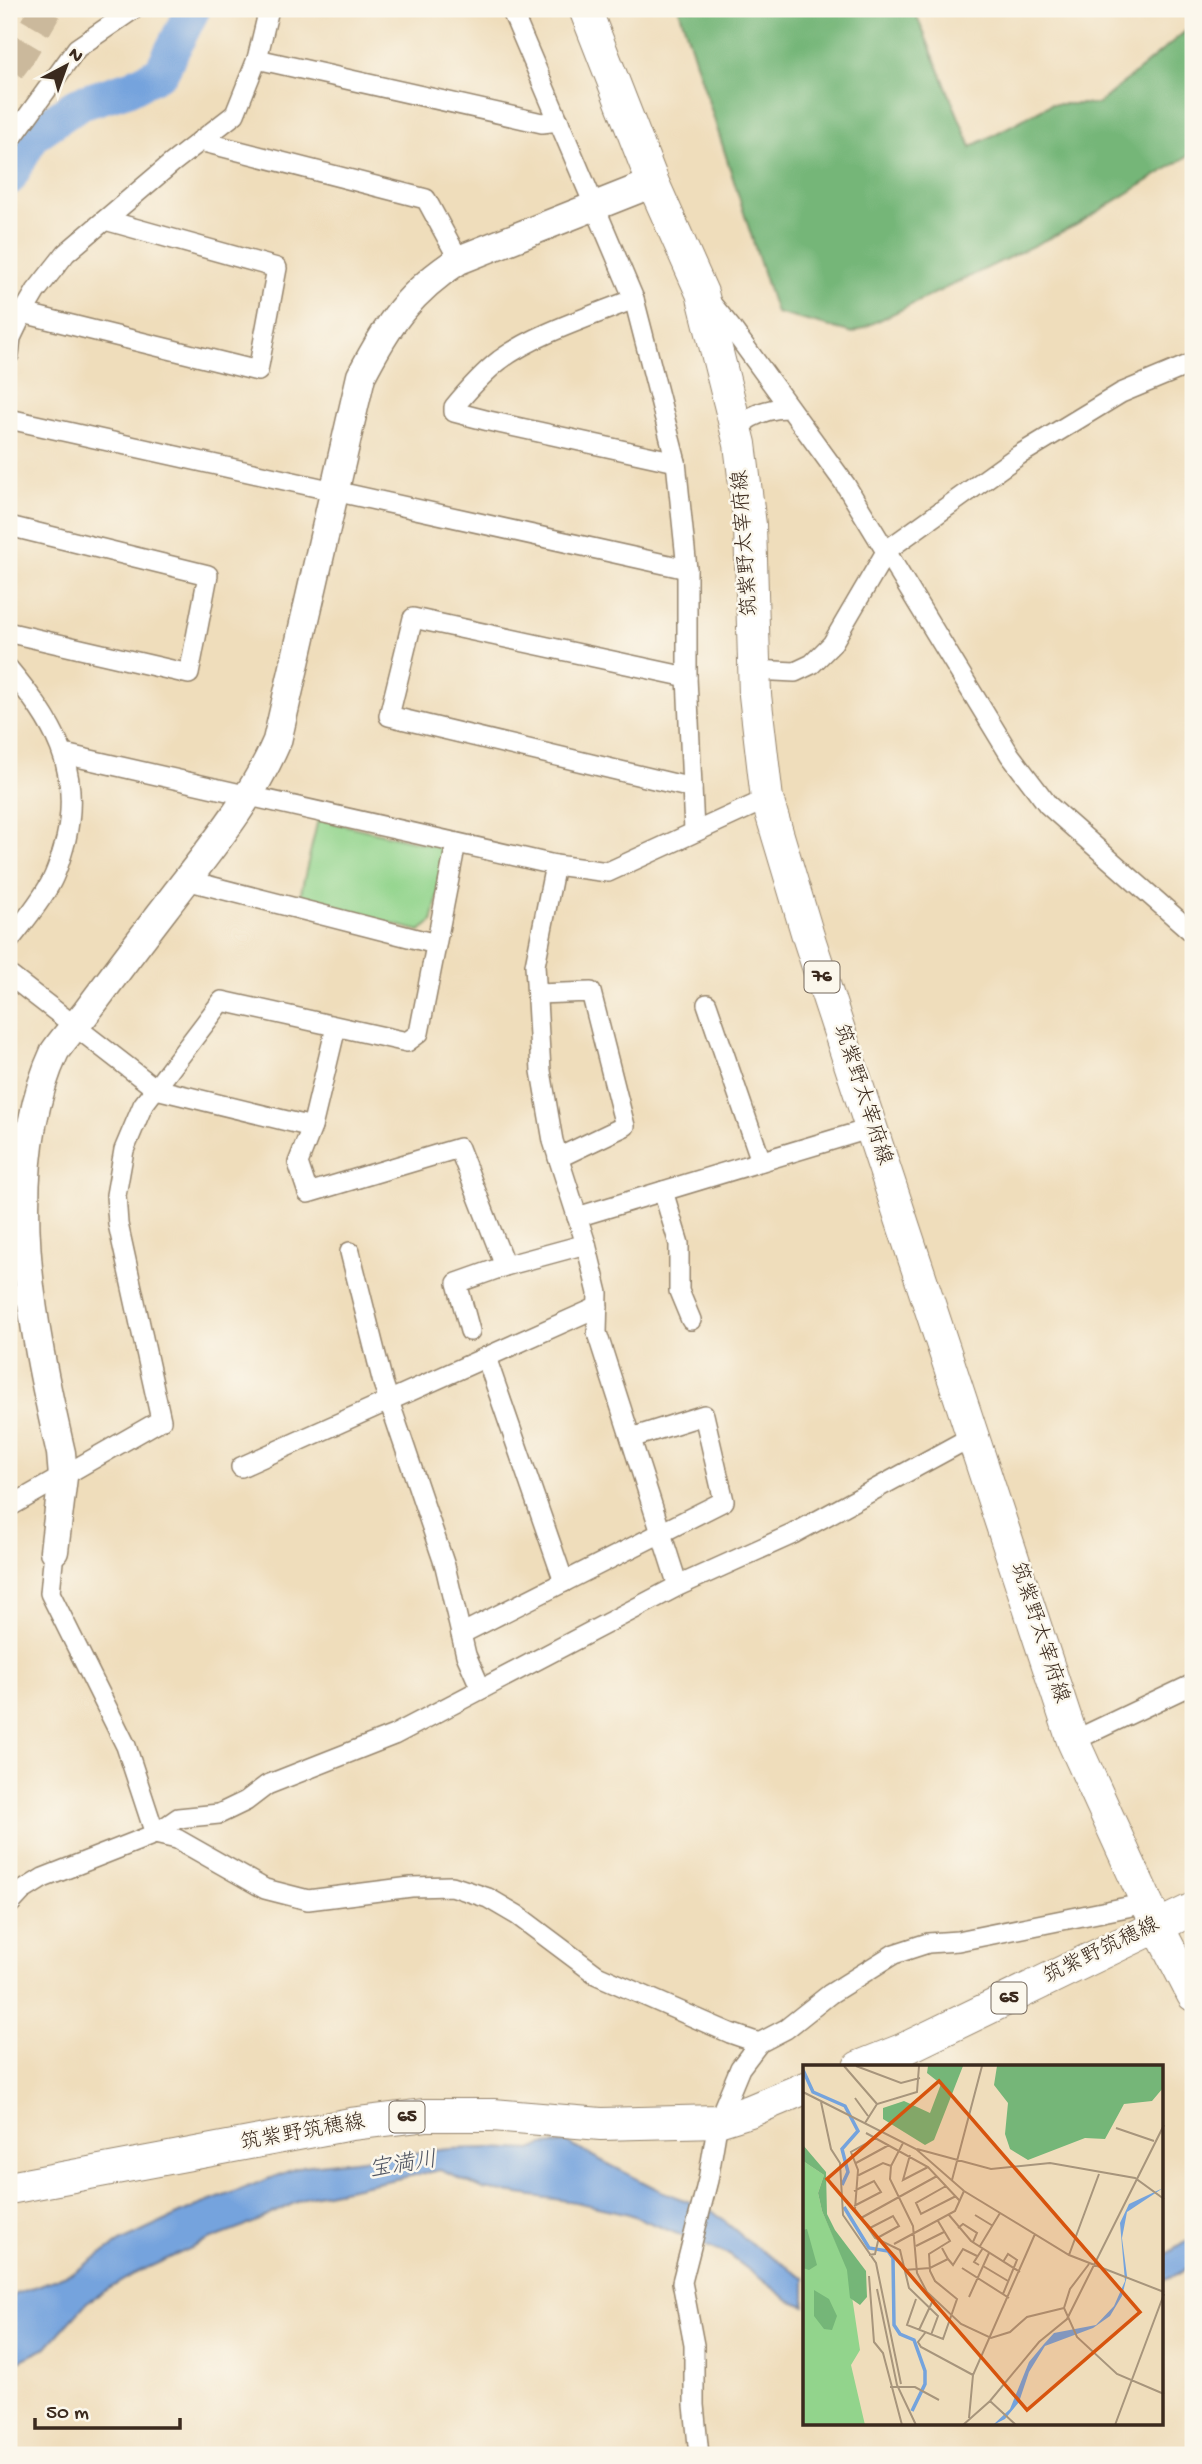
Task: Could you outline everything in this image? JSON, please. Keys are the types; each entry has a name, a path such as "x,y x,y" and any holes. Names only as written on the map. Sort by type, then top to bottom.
{"main road":[{"name":"筑紫野太宰府線","path":"585,9 653,183 702,293 736,429 750,525 755,695 767,799 808,936 1073,1741 1152,1914 1193,1995"},
{"name":"筑紫野筑穂線","path":"864,2065 902,2050 1152,1914 1193,1909"},
{"name":"筑紫野筑穂線","path":"9,2188 351,2124 426,2115 493,2115 601,2124 718,2121 803,2089"}],"street":[{"path":"9,142 77,48 134,9"},
{"path":"9,355 11,338 23,313 36,291 66,253 235,114 257,60 269,9"},
{"path":"508,10 634,299 676,462 687,569 687,677 694,831"},
{"path":"257,60 542,123 558,121"},
{"path":"200,141 426,198 459,260"},
{"path":"155,1834 127,1746 50,1593 63,1477 61,1453 17,1295 13,1217 14,1171 22,1125 54,1052 186,880 265,771 277,741 361,376 382,337 407,302 436,275 459,260 653,183"},
{"path":"23,313 258,371 277,268 105,220"},
{"path":"702,293 733,330 845,484 1010,755 1048,805 1193,933"},
{"path":"634,299 528,343 501,359 476,380 454,407 454,412 676,462"},
{"path":"755,670 795,672 812,664 832,644 887,550 1019,455 1121,393 1193,363"},
{"path":"736,429 754,415 775,408 789,408"},
{"path":"9,419 687,569"},
{"path":"9,526 208,575 190,674 9,635"},
{"path":"687,677 413,618 389,716 692,788"},
{"path":"9,669 34,699 64,754 70,780 70,821 61,858 50,884 9,941"},
{"path":"64,754 555,865 608,872 767,799"},
{"path":"9,1507 161,1420 118,1224 116,1195 124,1150 143,1105 222,1001 407,1042 419,1033 456,843"},
{"path":"555,865 535,965 541,1071 553,1141 586,1244 598,1293 597,1333 616,1385 678,1586"},
{"path":"186,880 436,944"},
{"path":"9,975 156,1089 312,1127"},
{"path":"537,994 591,992 625,1126 558,1158"},
{"path":"707,1004 761,1161"},
{"path":"336,1027 312,1127 298,1163 308,1193 459,1148 505,1266"},
{"path":"577,1217 872,1128"},
{"path":"663,1191 679,1244 679,1291 691,1320"},
{"path":"470,1331 457,1283 505,1266 586,1244"},
{"path":"350,1252 383,1383 445,1566 466,1655 481,1689"},
{"path":"241,1466 598,1307"},
{"path":"486,1357 564,1582"},
{"path":"461,1634 724,1501 704,1415 631,1438"},
{"path":"9,1905 22,1891 43,1878 155,1834 178,1818 219,1814 246,1801 267,1785 394,1735 678,1586 793,1534 973,1436"},
{"path":"1073,1741 1193,1684"},
{"path":"155,1834 177,1839 265,1889 296,1898 308,1900 411,1887 452,1886 488,1898 517,1915 597,1975 730,2033 760,2043"},
{"path":"699,2455 694,2405 694,2344 682,2282 708,2180 718,2121 740,2068 760,2043 786,2029 830,1994 894,1954 928,1943 1152,1914"}],"green space":[{"path":"679,9 914,9 971,147 1051,104 1098,104 1193,25 1193,153 1076,225 853,333 776,313"},
{"path":"318,819 439,847 446,859 432,922 420,931 299,901"}],"water":[{"name":"宝満川","path":"567,2143 661,2191 711,2210 754,2246 803,2277 803,2305 789,2300 729,2255 629,2214 575,2202 483,2189 440,2170 307,2197 134,2274 87,2302 46,2348 9,2366 9,2301 16,2294 74,2272 120,2242 195,2207 302,2166 449,2149 531,2150 543,2145"},
{"path":"1193,2237 1193,2263 1180,2273 1164,2279 1164,2256"}],"waterway":[{"path":"9,178 33,135 78,104 132,87 161,72 193,9"}],"tunnel":[{"path":"9,68 46,9"}]}
